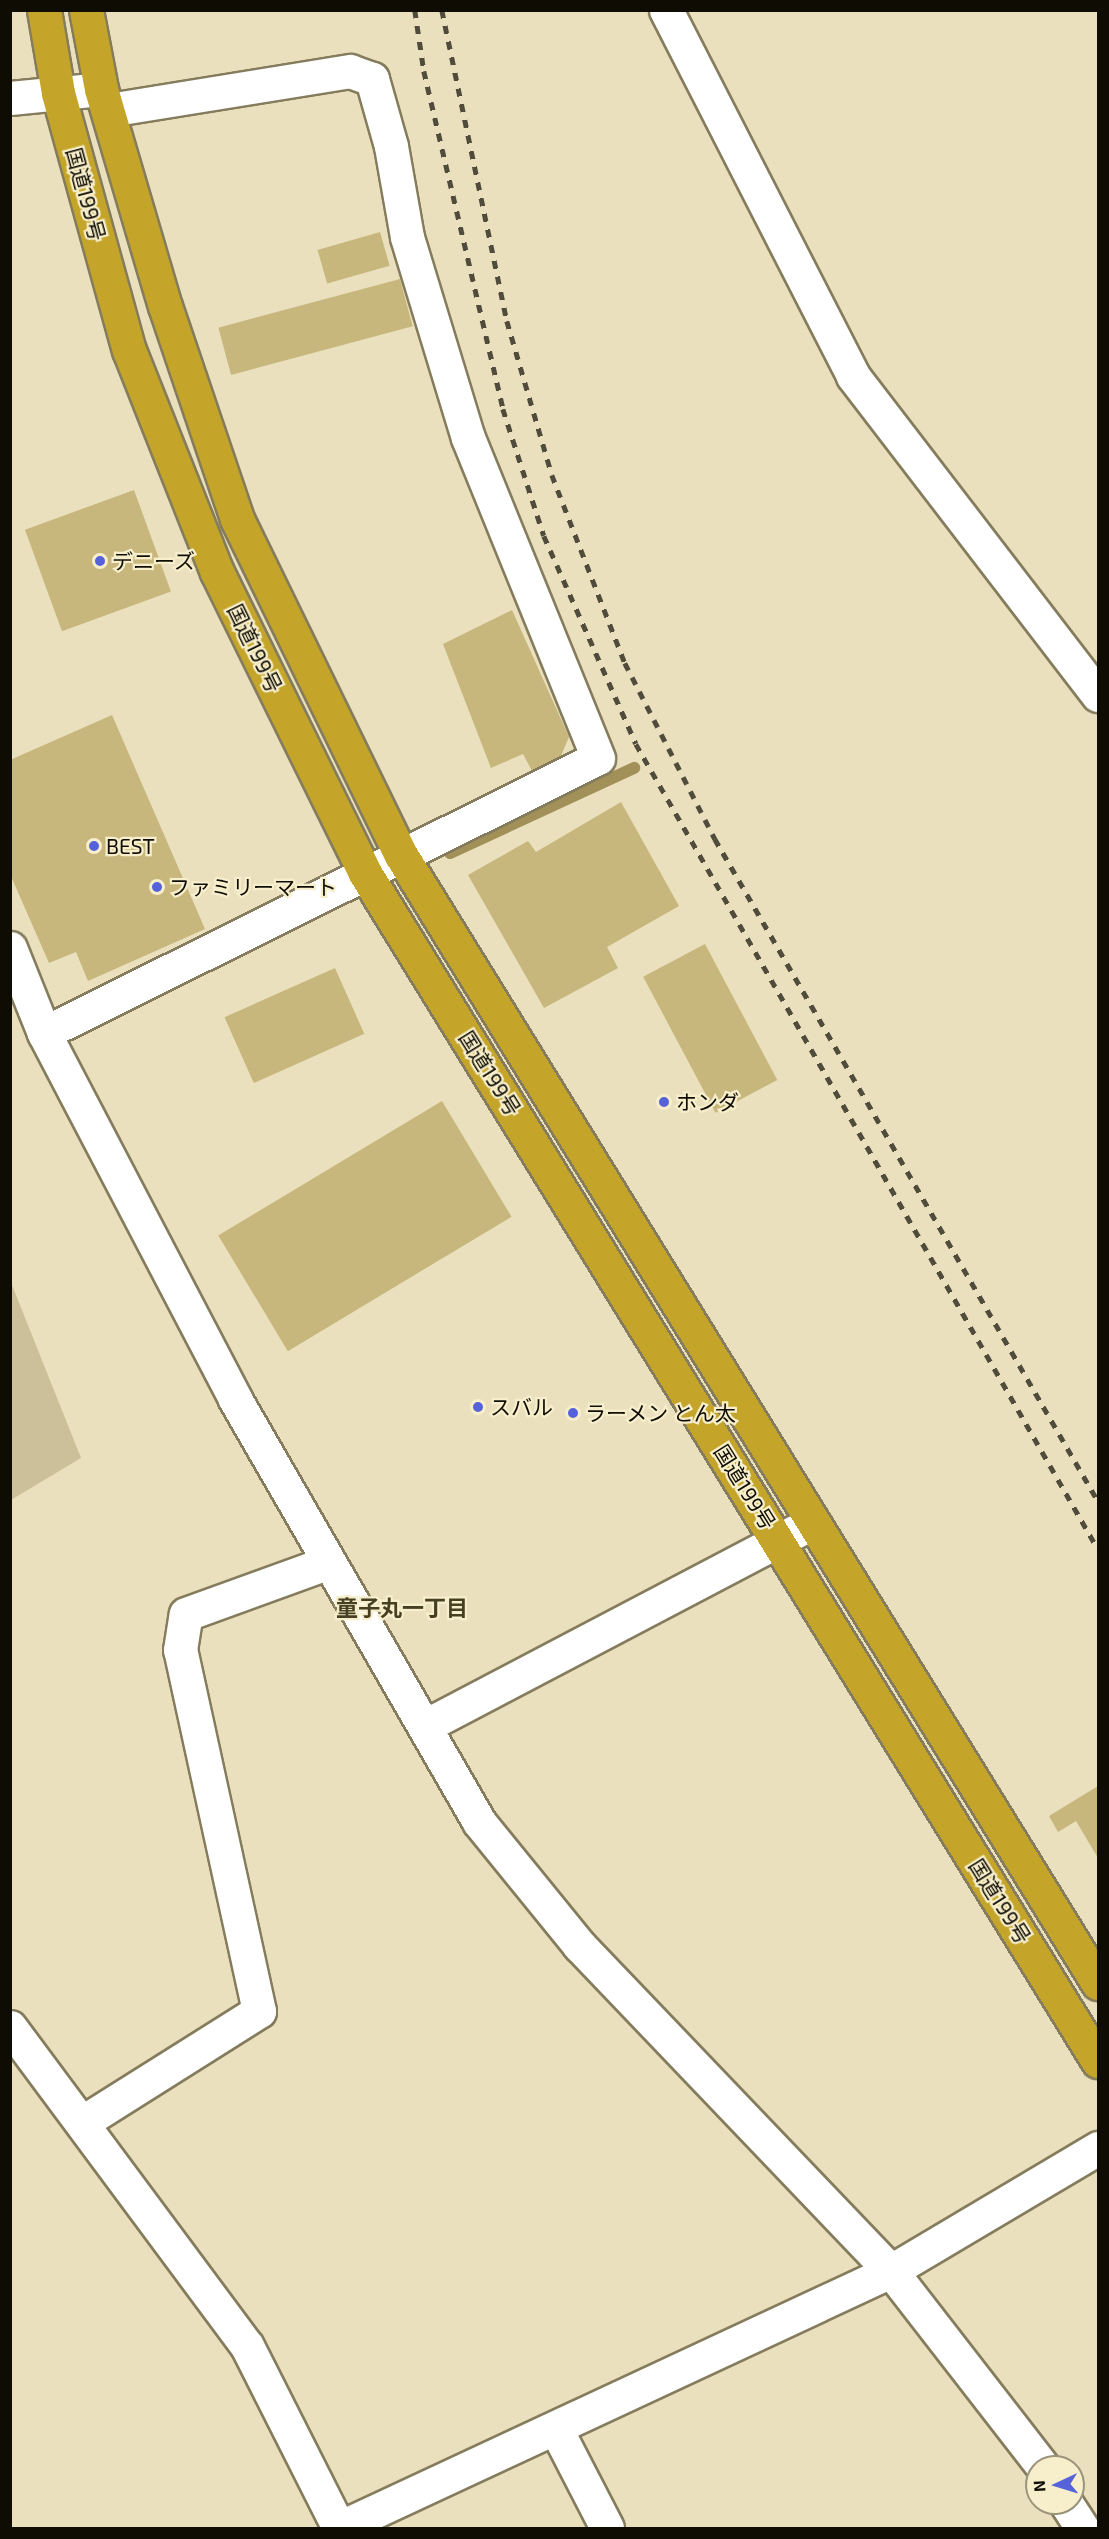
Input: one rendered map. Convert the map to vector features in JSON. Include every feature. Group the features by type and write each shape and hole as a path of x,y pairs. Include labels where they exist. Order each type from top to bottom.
{"highway":[{"name":"国道199号","path":"44,10 58,93 129,350 217,573 365,873 1098,2061"},
{"name":"国道199号","path":"86,10 104,100 165,306 237,519 401,855 1098,1983"}],"street":[{"path":"666,10 853,376 1098,696"},
{"path":"10,98 58,93 104,100 350,71 372,79 391,146 407,237 468,438 598,758 44,1033"},
{"path":"10,948 44,1033 235,1399 327,1563 425,1726 479,1822 579,1945 891,2271 1034,2455"},
{"path":"425,1726 812,1523"},
{"path":"83,2122 259,2011 180,1650 186,1614 327,1563"},
{"path":"10,2026 247,2346 339,2528 556,2429 891,2271 1098,2148"},
{"path":"556,2429 607,2529"},
{"path":"1073,2515 1082,2529"}],"shaded area":[{"path":"10,1280 81,1458 11,1500 10,1500"}],"building":[{"path":"380,232 390,266 327,284 318,250"},
{"path":"400,279 413,326 231,375 218,328"},
{"path":"134,490 171,591 62,631 25,530"},
{"path":"512,610 569,737 560,758 532,771 523,754 491,768 443,644"},
{"path":"112,715 205,929 88,981 76,952 49,963 10,874 10,760"},
{"path":"621,802 679,906 607,947 618,968 544,1008 468,875 528,841 536,852"},
{"path":"705,944 777,1080 715,1113 643,977"},
{"path":"335,968 364,1034 254,1083 224,1017"},
{"path":"442,1101 512,1217 288,1351 218,1235"},
{"path":"1098,1786 1098,1858 1076,1821 1058,1832 1049,1816"}],"waterway":[{"path":"450,853 634,768"}],"railway":[{"path":"415,10 424,71 503,409 544,536 636,744 1098,1549"},
{"path":"442,10 507,321 552,475 625,663 715,839 1098,1501"}],"place":[{"name":"デニーズ","path":"100,561"},
{"name":"BEST","path":"94,846"},
{"name":"ファミリーマート","path":"157,887"},
{"name":"ホンダ","path":"664,1102"},
{"name":"スバル","path":"478,1407"},
{"name":"ラーメン とん太","path":"573,1413"}],"district":[{"name":"童子丸一丁目","path":"402,1608"}]}
